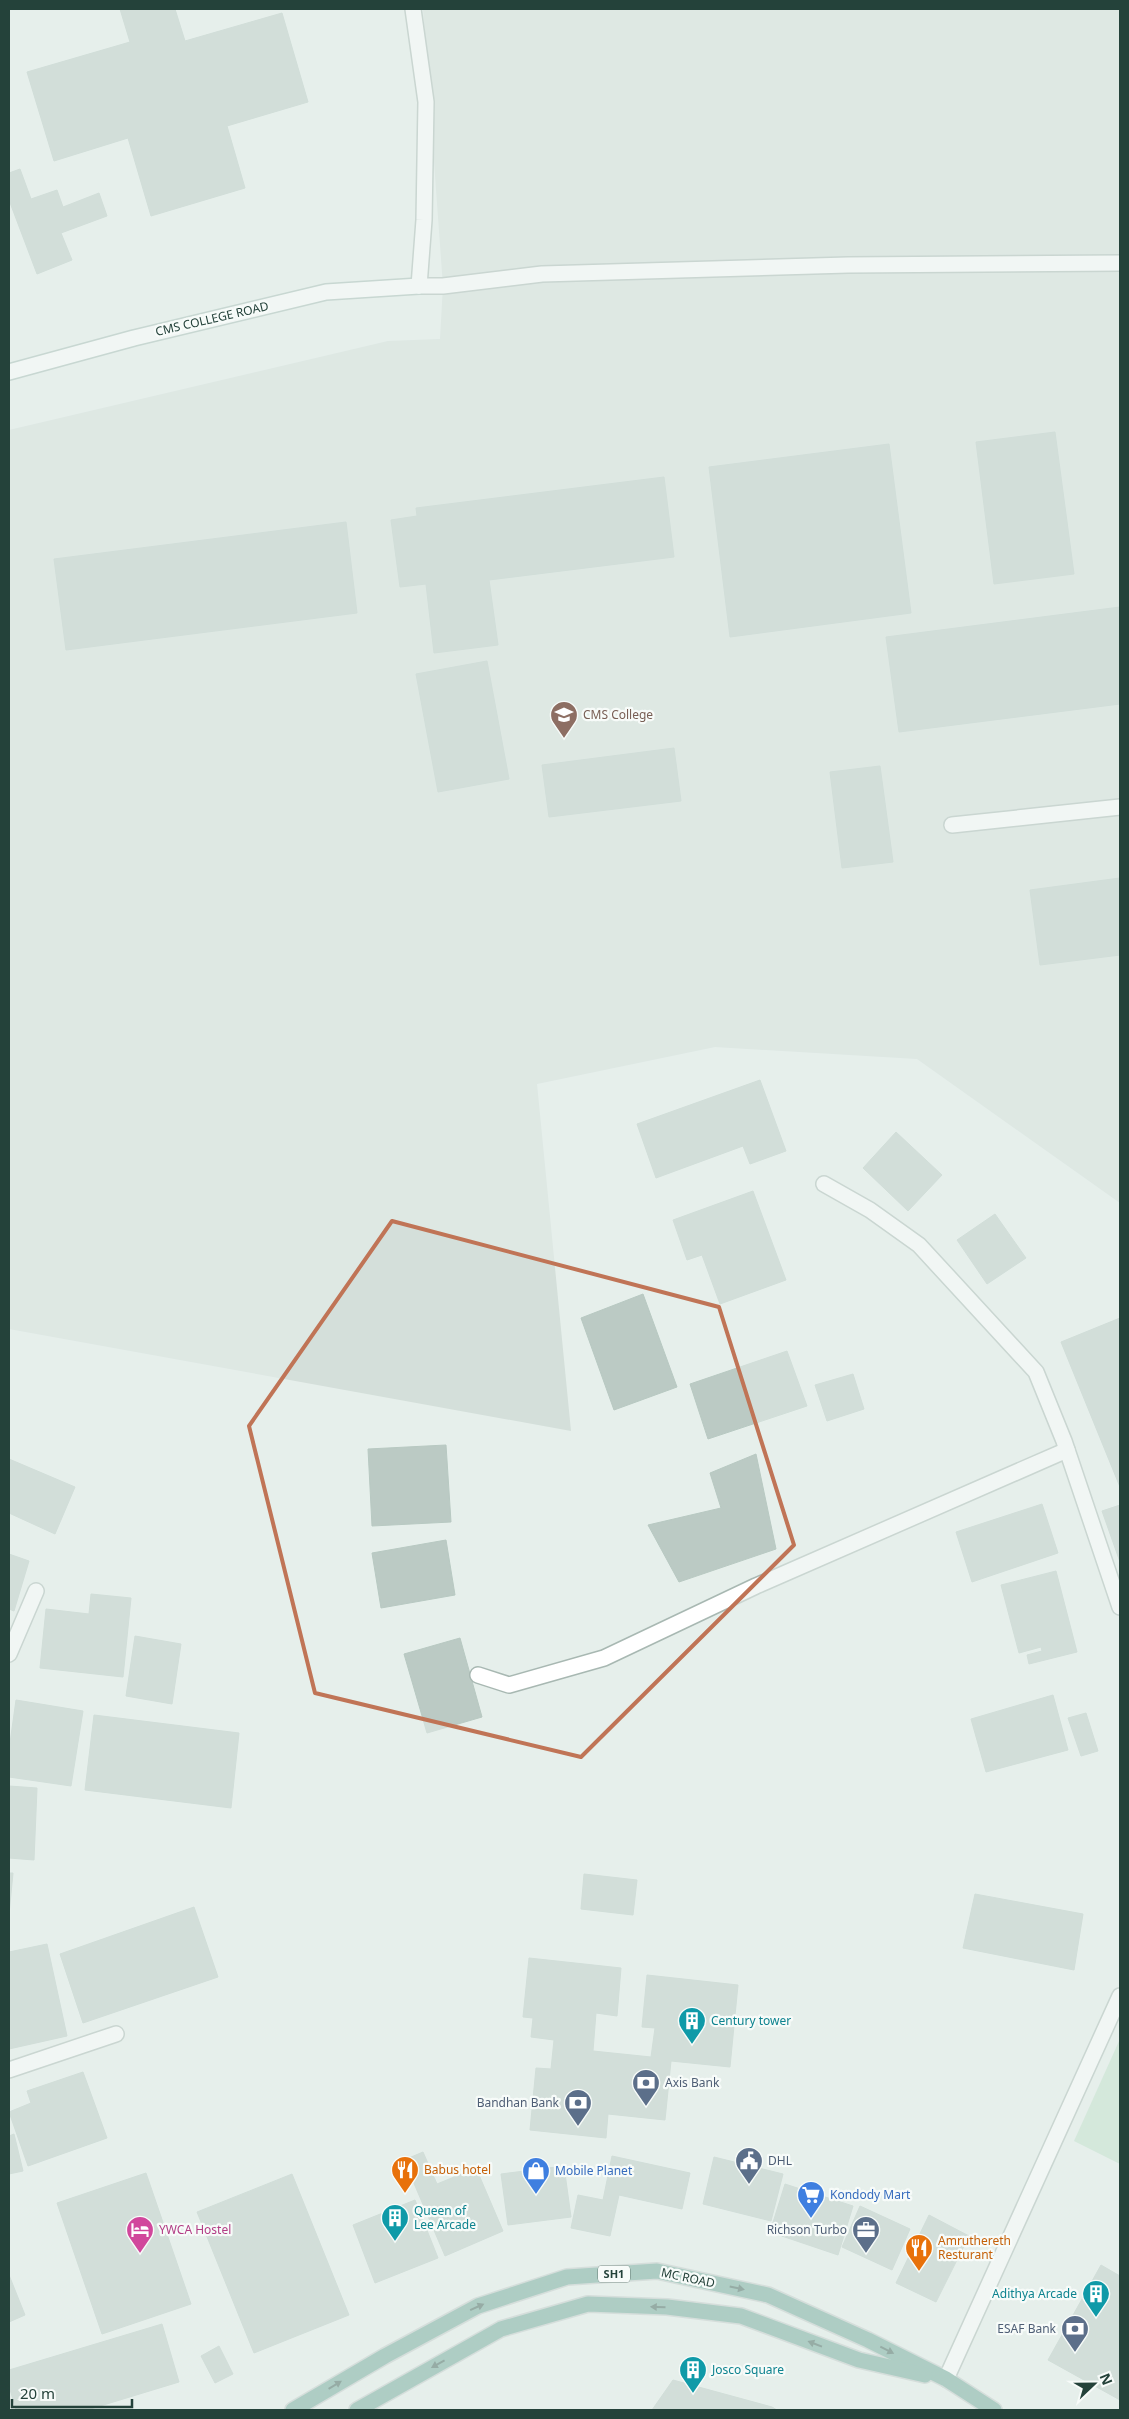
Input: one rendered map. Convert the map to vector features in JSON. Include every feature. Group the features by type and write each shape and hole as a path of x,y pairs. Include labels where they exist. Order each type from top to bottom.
{"main road":[{"name":"MC ROAD","path":"293,2410 385,2356 478,2306 567,2277 657,2271 768,2295 868,2340 946,2379 994,2410"},
{"name":"MC ROAD","path":"357,2410 502,2329 588,2304 667,2307 741,2316 859,2360 946,2379"}],"street":[{"path":"413,9 426,102 424,220 418,286"},
{"name":"CMS COLLEGE ROAD","path":"9,372 134,338 326,292 443,286 542,274 848,265 1120,263"},
{"path":"952,825 1120,807"},
{"path":"824,1184 870,1210 919,1245 1036,1372 1067,1450 1120,1607"},
{"path":"478,1675 509,1685 604,1658 756,1586 1067,1450"},
{"path":"9,1654 36,1591"},
{"path":"946,2379 1120,1996"},
{"path":"9,2070 116,2034"}],"highlighted area":[{"path":"392,1221 719,1307 794,1545 581,1757 315,1693 249,1426"}],"shaded area":[{"name":"CMS College","path":"423,9 1120,9 1120,1203 917,1059 715,1047 537,1084 571,1431 9,1329 9,430 388,341 440,339 443,286"}],"green space":[{"path":"1120,2039 1120,2164 1074,2141"}],"building":[{"path":"120,9 175,9 185,41 282,13 308,102 227,126 245,188 151,216 128,138 54,161 27,72 130,42"},
{"path":"20,169 31,199 57,190 63,207 99,193 107,216 61,233 72,260 37,274 9,200 9,173"},
{"path":"1055,432 1074,574 994,584 976,442"},
{"path":"889,444 911,613 730,637 709,467"},
{"path":"664,477 674,557 489,580 498,645 434,653 426,584 400,587 391,520 417,516 416,508"},
{"path":"346,522 357,613 66,650 54,559"},
{"path":"1120,607 1120,704 899,732 886,637"},
{"path":"487,661 509,779 438,792 416,674"},
{"path":"674,748 681,801 549,817 542,765"},
{"path":"880,766 893,862 842,868 830,772"},
{"path":"1120,878 1120,955 1040,965 1030,890"},
{"path":"760,1080 786,1151 750,1164 743,1146 656,1178 637,1124"},
{"path":"896,1132 942,1175 908,1211 863,1168"},
{"path":"753,1191 786,1280 720,1304 702,1255 687,1260 673,1220"},
{"path":"995,1214 1026,1258 987,1284 957,1240"},
{"path":"643,1294 677,1387 614,1410 581,1318"},
{"path":"1120,1318 1120,1487 1061,1342"},
{"path":"787,1351 807,1406 708,1439 690,1384"},
{"path":"853,1374 864,1409 827,1421 815,1385"},
{"path":"446,1445 451,1522 372,1526 368,1449"},
{"path":"756,1454 776,1549 679,1582 648,1525 721,1508 710,1473"},
{"path":"9,1459 75,1487 55,1534 9,1513"},
{"path":"1042,1504 1058,1553 972,1582 956,1532"},
{"path":"1120,1505 1120,1562 1102,1511"},
{"path":"446,1540 455,1595 381,1608 372,1553"},
{"path":"9,1554 29,1561 14,1611 9,1609"},
{"path":"1056,1571 1077,1652 1029,1664 1027,1655 1042,1651 1041,1647 1019,1653 1001,1585"},
{"path":"91,1594 131,1598 123,1677 40,1668 46,1609 89,1614"},
{"path":"135,1636 181,1644 172,1704 126,1696"},
{"path":"460,1638 482,1717 427,1733 404,1654"},
{"path":"1053,1695 1068,1750 986,1772 971,1719"},
{"path":"16,1700 83,1711 71,1786 9,1777 9,1750"},
{"path":"1086,1713 1098,1751 1081,1756 1068,1718"},
{"path":"94,1715 239,1733 231,1808 85,1790"},
{"path":"9,1786 37,1788 34,1860 9,1858"},
{"path":"9,1873 13,1873 9,1914"},
{"path":"584,1874 637,1880 633,1915 581,1909"},
{"path":"975,1894 1083,1914 1074,1970 963,1948"},
{"path":"194,1907 218,1977 83,2023 60,1954"},
{"path":"47,1944 67,2036 9,2049 9,1952"},
{"name":"Century tower","path":"529,1958 621,1968 617,2016 596,2013 593,2051 651,2057 655,2028 642,2027 647,1975 738,1985 730,2067 671,2061 665,2120 608,2114 606,2138 530,2130 536,2068 551,2069 554,2040 531,2037 533,2018 523,2017"},
{"path":"83,2072 107,2138 28,2166 9,2112 31,2103 27,2091"},
{"path":"14,2134 23,2171 9,2174 9,2136"},
{"path":"423,2152 437,2184 476,2168 503,2231 445,2256 404,2160"},
{"path":"612,2156 690,2173 682,2209 619,2195 610,2236 571,2228 578,2195 603,2200"},
{"path":"714,2157 783,2174 771,2221 703,2204"},
{"name":"Mobile Planet","path":"564,2166 571,2217 508,2225 501,2174"},
{"path":"146,2173 191,2304 102,2334 57,2203"},
{"path":"292,2174 349,2315 254,2353 197,2212"},
{"name":"Kondody Mart","path":"785,2184 853,2206 838,2255 770,2232"},
{"name":"Queen of Lee Arcade","path":"415,2200 438,2258 375,2283 353,2225"},
{"path":"860,2206 910,2229 892,2270 842,2247"},
{"path":"929,2215 969,2236 936,2302 896,2283"},
{"name":"Adithya Arcade","path":"1101,2265 1120,2276 1120,2400 1048,2360"},
{"path":"9,2275 25,2315 9,2322"},
{"path":"162,2324 179,2382 87,2410 16,2410 9,2386 9,2370"},
{"path":"219,2346 233,2374 215,2383 201,2356"},
{"name":"Josco Square","path":"673,2380 772,2407 777,2410 652,2410"}],"place":[{"name":"CMS College","path":"564,739"},
{"name":"Century tower","path":"692,2045"},
{"name":"Axis Bank","path":"646,2107"},
{"name":"Bandhan Bank","path":"578,2127"},
{"name":"DHL","path":"749,2185"},
{"name":"Babus hotel","path":"405,2194"},
{"name":"Mobile Planet","path":"536,2195"},
{"name":"Kondody Mart","path":"811,2219"},
{"name":"Queen of Lee Arcade","path":"395,2242"},
{"name":"YWCA Hostel","path":"140,2254"},
{"name":"Richson Turbo","path":"866,2254"},
{"name":"Amruthereth Resturant","path":"919,2272"},
{"name":"Adithya Arcade","path":"1096,2318"},
{"name":"ESAF Bank","path":"1075,2353"},
{"name":"Josco Square","path":"693,2394"}]}
